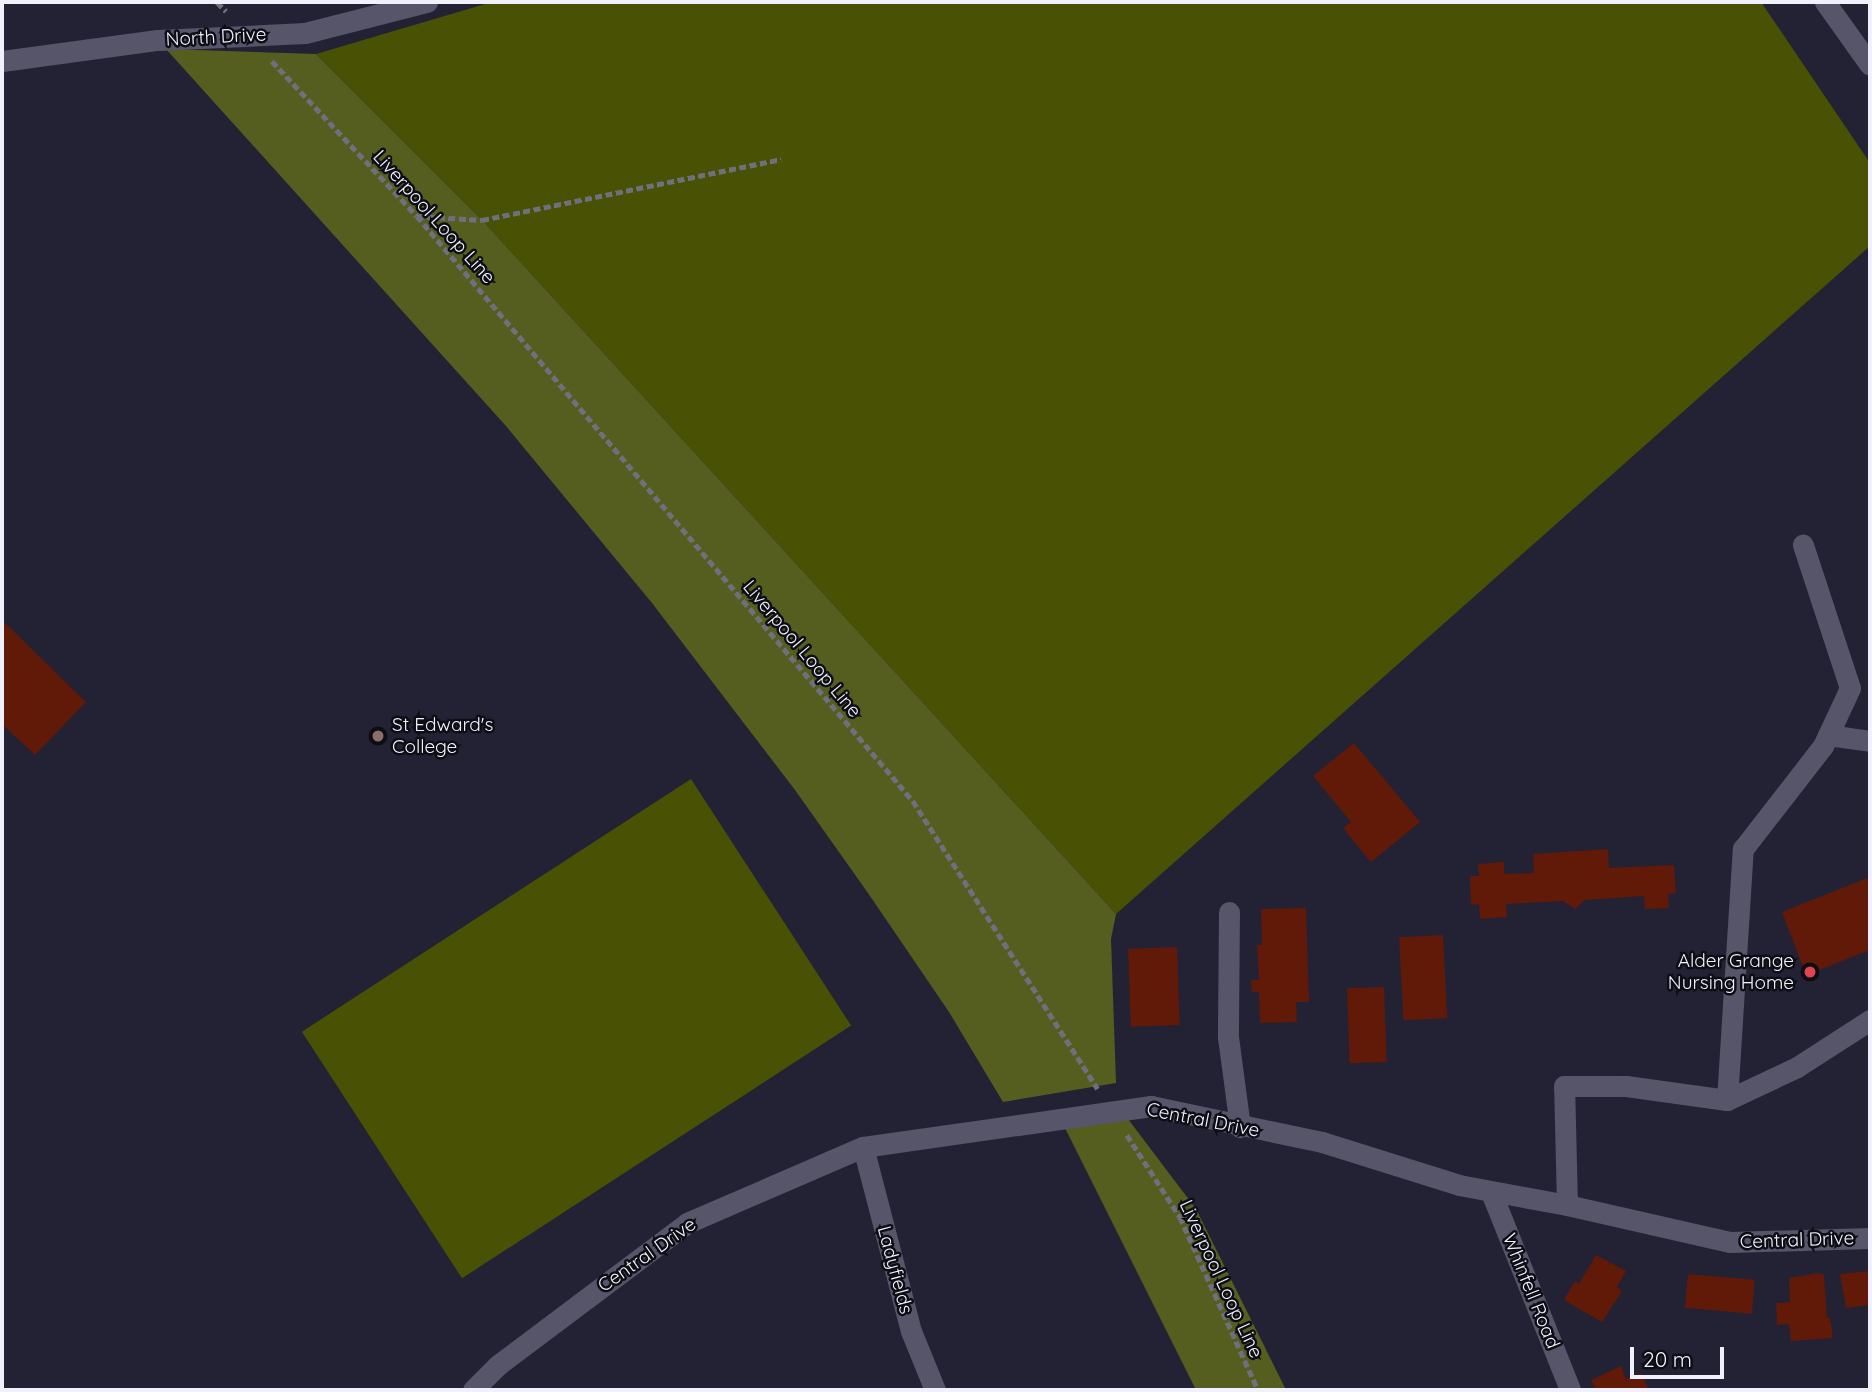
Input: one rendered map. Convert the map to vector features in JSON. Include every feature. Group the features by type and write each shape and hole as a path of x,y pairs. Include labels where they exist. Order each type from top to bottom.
{"street":[{"name":"North Drive","path":"2,61 158,40 305,33 427,2"},
{"path":"1825,2 1870,65"},
{"path":"1727,1100 1743,849 1823,746 1850,688 1803,545"},
{"path":"1828,735 1870,741"},
{"path":"1229,912 1227,1037 1240,1127"},
{"path":"1567,1205 1564,1086 1626,1086 1727,1100 1797,1067 1870,1020"},
{"name":"Central Drive","path":"473,1390 498,1365 687,1223 863,1147 1151,1106 1240,1127 1322,1142 1459,1185 1567,1205 1730,1242 1870,1238"},
{"name":"Ladyfields","path":"863,1147 911,1331 935,1390"},
{"name":"Whinfell Road","path":"1492,1192 1570,1390"}],"path":[{"path":"216,2 226,12"},
{"name":"Liverpool Loop Line","path":"264,53 417,216 913,801 1105,1101"},
{"path":"417,216 482,220 781,159"},
{"name":"Liverpool Loop Line","path":"1120,1125 1180,1217 1258,1390"}],"green space":[{"path":"492,2 1761,2 1870,163 1870,246 1116,914 482,220 316,54"},
{"path":"166,49 316,54 482,220 1116,914 1111,939 1116,1083 1003,1102 949,1012 868,893 795,790 652,603 506,426"},
{"path":"691,779 851,1026 462,1278 302,1032"},
{"path":"1125,1115 1196,1209 1286,1390 1196,1390 1064,1126"}],"building":[{"path":"2,620 86,702 35,755 2,724"},
{"path":"1354,743 1420,822 1371,862 1343,828 1351,822 1313,776"},
{"path":"1608,849 1609,868 1674,865 1676,893 1668,894 1669,908 1645,909 1644,896 1585,900 1575,909 1563,901 1506,904 1507,917 1480,919 1479,904 1471,905 1470,876 1479,876 1478,864 1504,862 1504,874 1534,873 1533,854"},
{"path":"1870,877 1870,950 1806,975 1782,912"},
{"path":"1306,908 1309,1002 1296,1002 1297,1022 1260,1023 1259,992 1252,992 1251,980 1259,980 1257,945 1262,945 1261,909"},
{"path":"1443,935 1447,1018 1403,1020 1399,937"},
{"path":"1177,947 1180,1025 1131,1027 1128,949"},
{"path":"1384,987 1387,1062 1350,1063 1347,988"},
{"path":"1596,1255 1626,1271 1617,1287 1622,1291 1602,1322 1564,1300 1575,1281 1579,1284"},
{"path":"1870,1271 1870,1305 1846,1308 1840,1274"},
{"path":"1819,1273 1824,1275 1827,1318 1830,1318 1833,1338 1791,1341 1789,1324 1777,1325 1776,1303 1790,1302 1789,1278"},
{"path":"1688,1274 1755,1280 1752,1314 1685,1308"},
{"path":"1621,1366 1626,1379 1641,1373 1649,1390 1596,1390 1591,1380"}],"place":[{"name":"St Edward's College","path":"378,736"},
{"name":"Alder Grange Nursing Home","path":"1810,972"}]}
